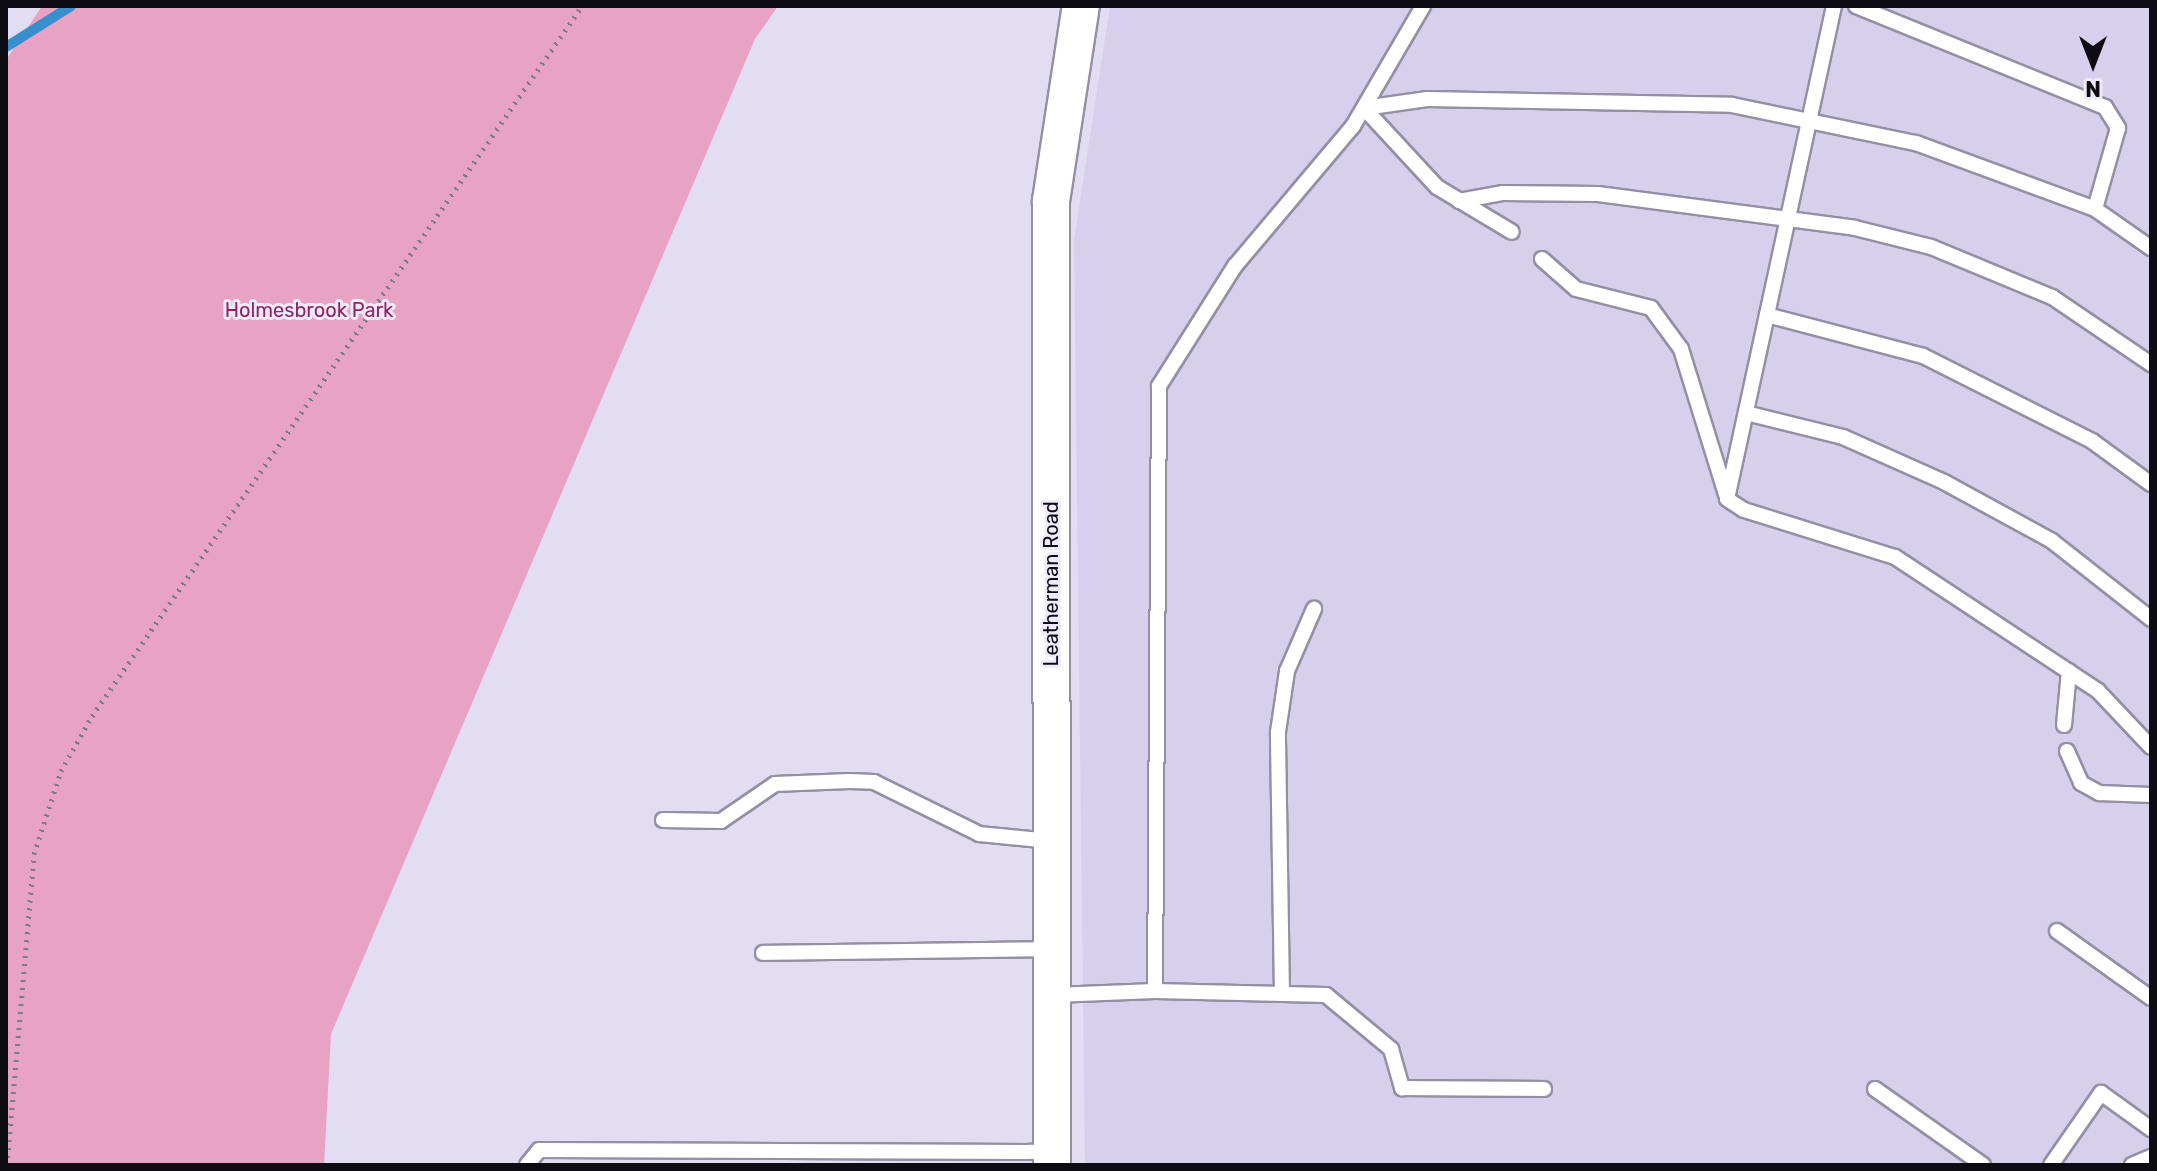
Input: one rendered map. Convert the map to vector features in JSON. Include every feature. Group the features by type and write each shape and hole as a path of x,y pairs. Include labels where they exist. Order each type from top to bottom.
{"street":[{"name":"Leatherman Road","path":"1052,1159 1051,201 1081,6"}],"lane":[{"path":"1155,991 1159,386 1235,266 1364,108 1423,6"},
{"path":"1727,499 1834,6"},
{"path":"1856,6 2105,107 2118,128 2095,209"},
{"path":"1364,108 1427,99 1653,99 1810,118 1916,143 2095,209 2151,248"},
{"path":"1364,108 1437,187 1512,232"},
{"path":"1459,201 1503,193 1598,194 1788,218 1931,247 2052,297 2151,364"},
{"path":"1542,259 1576,289 1651,308 1681,349 1727,499 1744,510 1895,557 2069,671 2151,747"},
{"path":"1767,315 1923,356 2092,441 2151,484"},
{"path":"1746,413 1843,437 1944,482 2052,541 2151,619"},
{"path":"1282,994 1278,732 1287,671 1314,609"},
{"path":"2064,725 2069,671"},
{"path":"2067,751 2081,783 2099,793 2151,795"},
{"path":"663,820 721,821 775,784 874,782 979,834 1052,841"},
{"path":"2057,931 2151,998"},
{"path":"763,953 1052,949"},
{"path":"1052,995 1155,991 1326,995 1391,1049 1402,1088 1544,1089"},
{"path":"1875,1089 1983,1165"},
{"path":"2051,1165 2101,1093 2151,1129"},
{"path":"527,1165 539,1150 1052,1159"},
{"path":"2132,1165 2151,1157"}],"path":[{"path":"7,1165 34,854 61,771 582,6"}],"shaded area":[{"path":"1110,6 2151,6 2151,1165 1085,1165 1074,240"}],"green space":[{"name":"Holmesbrook Park","path":"42,6 778,6 755,39 331,1034 324,1165 6,1165 6,60"}],"waterway":[{"path":"6,47 71,6"}]}
